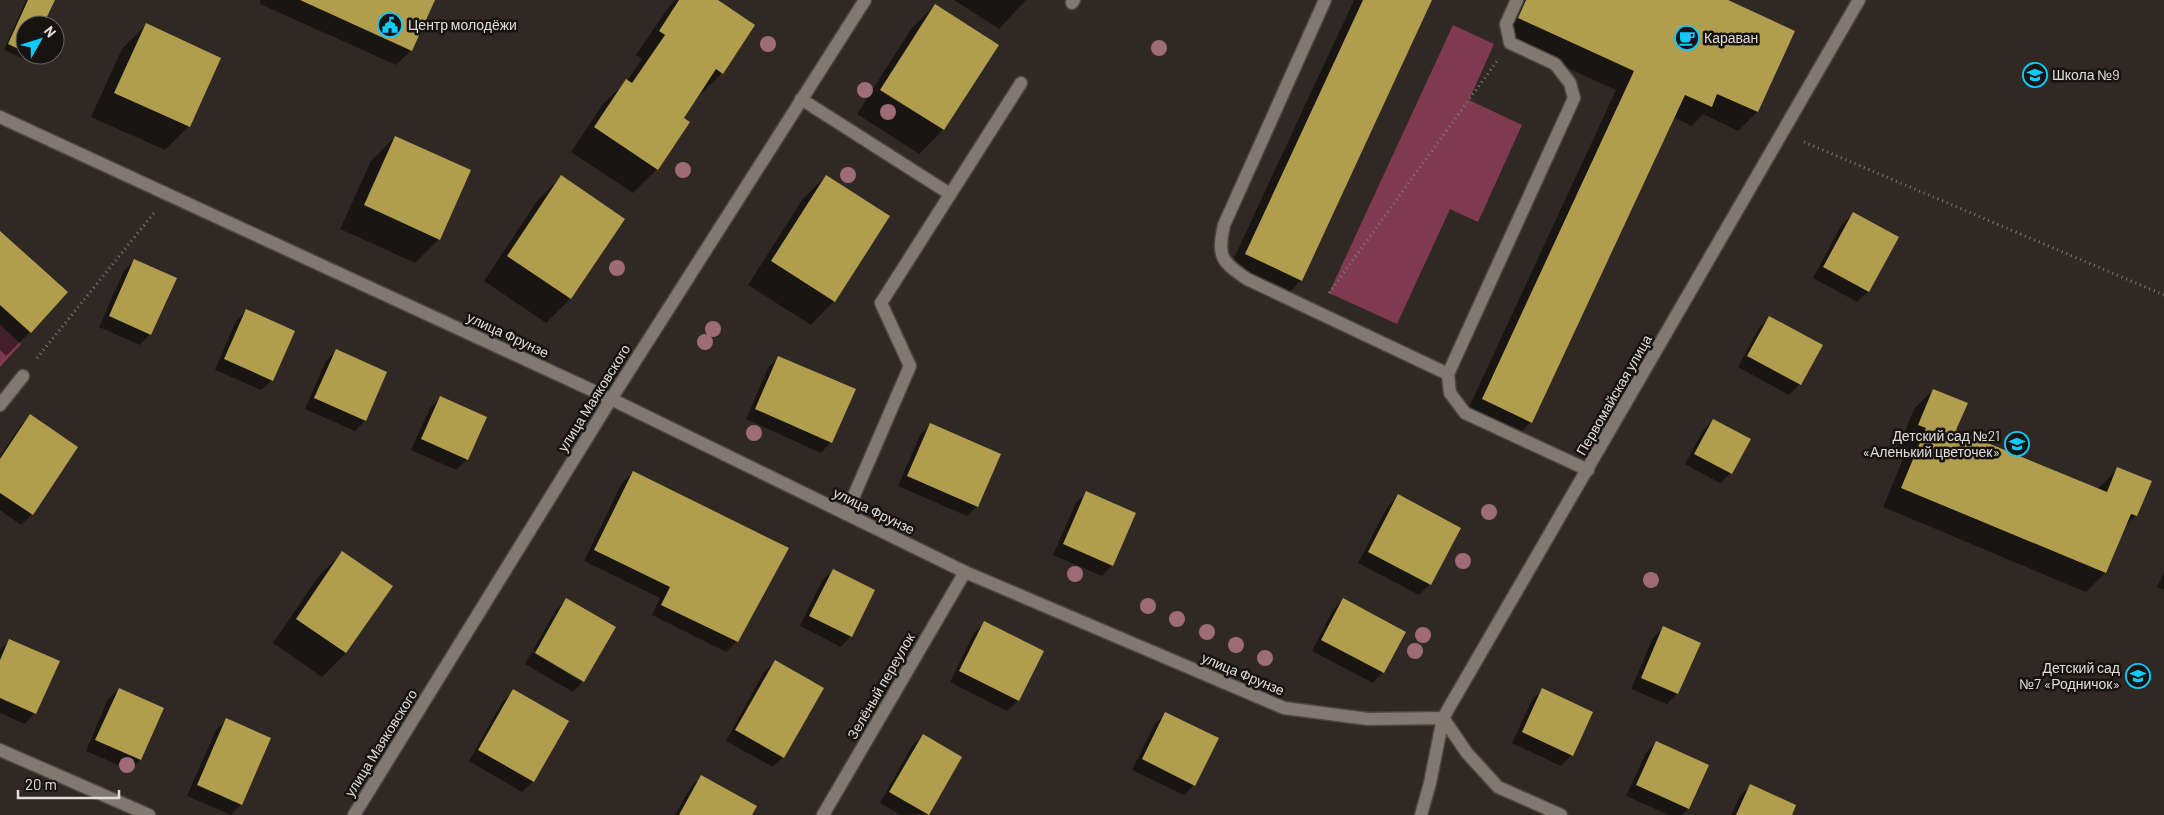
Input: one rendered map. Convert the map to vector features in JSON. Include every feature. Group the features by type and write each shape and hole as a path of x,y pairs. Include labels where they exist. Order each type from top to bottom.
{"street":[{"name":"улица Маяковского","path":"354,815 610,399 864,0"},
{"path":"1325,0 1224,225 1219,248 1228,266 1247,279 1448,374"},
{"path":"1517,0 1506,24 1510,42 1555,64 1570,83 1574,98 1448,374 1450,393 1465,413 1588,470"},
{"name":"Первомайская улица","path":"1421,815 1430,783 1443,718 1859,0"},
{"path":"846,514 910,366 881,303 1021,83"},
{"path":"801,99 950,194"},
{"name":"улица Фрунзе","path":"0,118 610,399 965,572 1284,708 1368,719 1443,718"},
{"path":"0,405 23,376"},
{"name":"Зелёный переулок","path":"823,815 965,572"},
{"path":"1443,718 1467,753 1498,787 1561,815"},
{"path":"0,750 149,815"}],"path":[{"path":"1316,312 1510,42"},
{"path":"1782,133 2164,295"},
{"path":"23,376 168,195"}],"shaded area":[{"path":"1453,25 1494,44 1469,100 1522,125 1478,222 1450,209 1397,324 1329,293"},
{"path":"0,325 21,344 0,367"}],"building":[{"path":"28,0 55,0 48,15 21,15"},
{"name":"Центр молодёжи","path":"300,0 435,0 412,51"},
{"path":"679,0 718,0 755,25 723,74 716,69 684,118 690,122 658,170 594,127 626,79 632,83 665,35 659,31"},
{"path":"1363,0 1432,0 1302,281 1245,254"},
{"path":"1526,0 1728,0 1795,31 1758,112 1717,94 1712,107 1685,95 1532,423 1482,399 1634,71 1518,18"},
{"path":"935,4 999,45 944,130 880,90"},
{"path":"146,23 221,58 190,127 114,93"},
{"path":"15,29 15,47 8,44"},
{"path":"395,136 471,170 440,240 364,205"},
{"path":"561,175 625,219 571,299 507,256"},
{"path":"826,175 890,216 835,302 771,261"},
{"path":"1853,212 1899,237 1869,292 1823,267"},
{"path":"0,231 68,292 31,333 0,305"},
{"path":"134,259 177,278 151,335 109,316"},
{"path":"246,309 295,331 273,381 224,359"},
{"path":"1769,316 1823,345 1801,385 1747,356"},
{"path":"336,349 387,372 366,421 314,398"},
{"path":"778,356 856,389 832,443 755,409"},
{"path":"1933,389 1968,403 1956,430 2107,492 2117,467 2152,481 2137,516 2131,514 2106,573 1901,488 1926,428 1918,425"},
{"path":"440,396 487,417 468,460 421,439"},
{"path":"30,414 78,447 33,515 0,493 0,459"},
{"path":"1713,419 1751,439 1732,474 1694,454"},
{"path":"930,423 1001,454 978,507 907,476"},
{"path":"633,471 789,548 738,642 661,605 670,587 594,550"},
{"path":"1086,491 1136,513 1113,566 1063,544"},
{"path":"1398,494 1461,528 1431,585 1368,552"},
{"path":"342,551 393,586 346,653 296,619"},
{"path":"833,569 875,590 852,637 809,616"},
{"path":"566,598 616,627 584,682 535,653"},
{"path":"1343,598 1406,632 1384,673 1321,640"},
{"path":"984,621 1044,651 1019,701 959,671"},
{"path":"1663,626 1701,643 1678,694 1641,678"},
{"path":"9,639 60,661 36,714 0,698 0,660"},
{"path":"775,660 824,688 784,758 735,730"},
{"path":"119,688 164,708 141,760 95,740"},
{"path":"1542,688 1593,712 1573,756 1522,732"},
{"path":"513,689 569,721 534,782 478,750"},
{"path":"1165,712 1219,738 1195,786 1142,759"},
{"path":"226,718 271,738 242,805 197,785"},
{"path":"923,734 962,757 929,815 889,792"},
{"path":"1656,741 1709,765 1689,809 1636,785"},
{"path":"701,775 757,806 752,815 679,815"},
{"path":"1750,784 1796,805 1792,815 1736,815"}],"place":[{"name":"Центр молодёжи","path":"390,25"},
{"name":"Караван","path":"1687,38"},
{"name":"Школа №9","path":"2035,75"},
{"name":"Детский сад №21 «Аленький цветочек»","path":"2017,444"},
{"name":"Детский сад №7 «Родничок»","path":"2138,676"}]}
